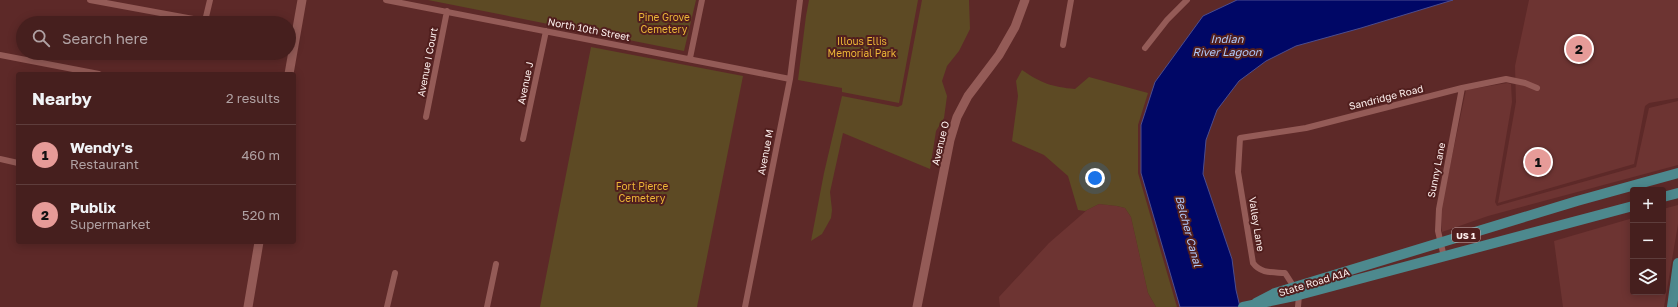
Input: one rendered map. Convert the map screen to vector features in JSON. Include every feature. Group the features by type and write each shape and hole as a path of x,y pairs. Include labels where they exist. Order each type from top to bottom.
{"main road":[{"name":"State Road A1A","path":"1243,307 1256,303 1277,301 1296,291 1440,243 1577,201 1678,173"},
{"path":"1666,196 1678,192"},
{"name":"State Road A1A","path":"1296,291 1444,257 1630,207"},
{"path":"1672,307 1678,263"}],"street":[{"path":"90,0 109,2 180,16"},
{"path":"206,16 210,0"},
{"path":"296,22 302,0"},
{"name":"North 10th Street","path":"386,0 403,2 790,78"},
{"path":"690,58 702,0"},
{"name":"Avenue M","path":"745,307 790,78 800,0"},
{"name":"Avenue O","path":"918,307 950,140 957,117 968,96 999,55 1014,27 1024,0"},
{"path":"1063,45 1071,0"},
{"path":"1145,48 1167,20 1187,0"},
{"name":"Avenue I Court","path":"426,117 447,11"},
{"name":"Avenue J","path":"523,139 546,31"},
{"path":"0,55 16,58"},
{"path":"26,60 89,72"},
{"path":"289,72 290,60"},
{"name":"Sandridge Road","path":"1240,138 1306,128 1462,88 1506,79 1525,83 1537,88"},
{"name":"Sunny Lane","path":"1444,257 1438,227 1439,209 1462,88"},
{"name":"Valley Lane","path":"1240,138 1238,172 1253,263 1261,271 1284,273 1296,291"},
{"path":"0,159 16,163"},
{"path":"248,307 259,244"},
{"path":"487,307 496,264"},
{"path":"387,307 395,273"},
{"path":"1296,291 1298,307"}],"shaded area":[{"path":"1529,0 1678,0 1678,98 1649,103 1645,106 1634,164 1498,203 1516,102 1515,66"},
{"path":"1507,83 1511,84 1512,102 1495,202 1497,206 1636,167 1649,108 1678,101 1678,165 1488,216 1442,232 1441,209 1466,90"},
{"path":"1099,204 1125,208 1131,217 1148,293 1156,307 1000,307 999,297 1049,243 1087,210"},
{"path":"1678,205 1678,224 1664,307 1563,307 1554,241 1630,219 1630,295 1666,295 1666,208"}],"green space":[{"name":"Pine Grove Cemetery","path":"428,0 696,0 684,51"},
{"name":"Illous Ellis Memorial Park","path":"809,0 918,0 899,103 842,92 842,88 798,80"},
{"path":"922,0 969,0 970,29 959,51 947,66 942,81 947,96 944,118 936,131 930,169 843,133 830,192 832,210 831,218 822,234 811,241 824,173 842,96 898,107 902,105"},
{"name":"Fort Pierce Cemetery","path":"591,47 743,76 697,307 540,307"},
{"path":"1022,70 1047,84 1060,87 1075,89 1089,77 1148,93 1138,125 1138,173 1177,307 1156,307 1148,293 1131,217 1125,208 1099,204 1085,211 1078,210 1068,176 1044,155 1012,141 1018,96 1016,81"}],"water":[{"name":"Indian River Lagoon","path":"1237,0 1453,0 1296,46 1266,61 1239,81 1217,110 1206,140 1203,174 1232,259 1240,307 1180,307 1141,173 1141,125 1155,82 1203,16"}],"place":[{"name":"Publix","path":"1579,49"},
{"name":"Wendy's","path":"1538,162"}],"water label":[{"name":"Belcher Canal","path":"1189,231"}]}
